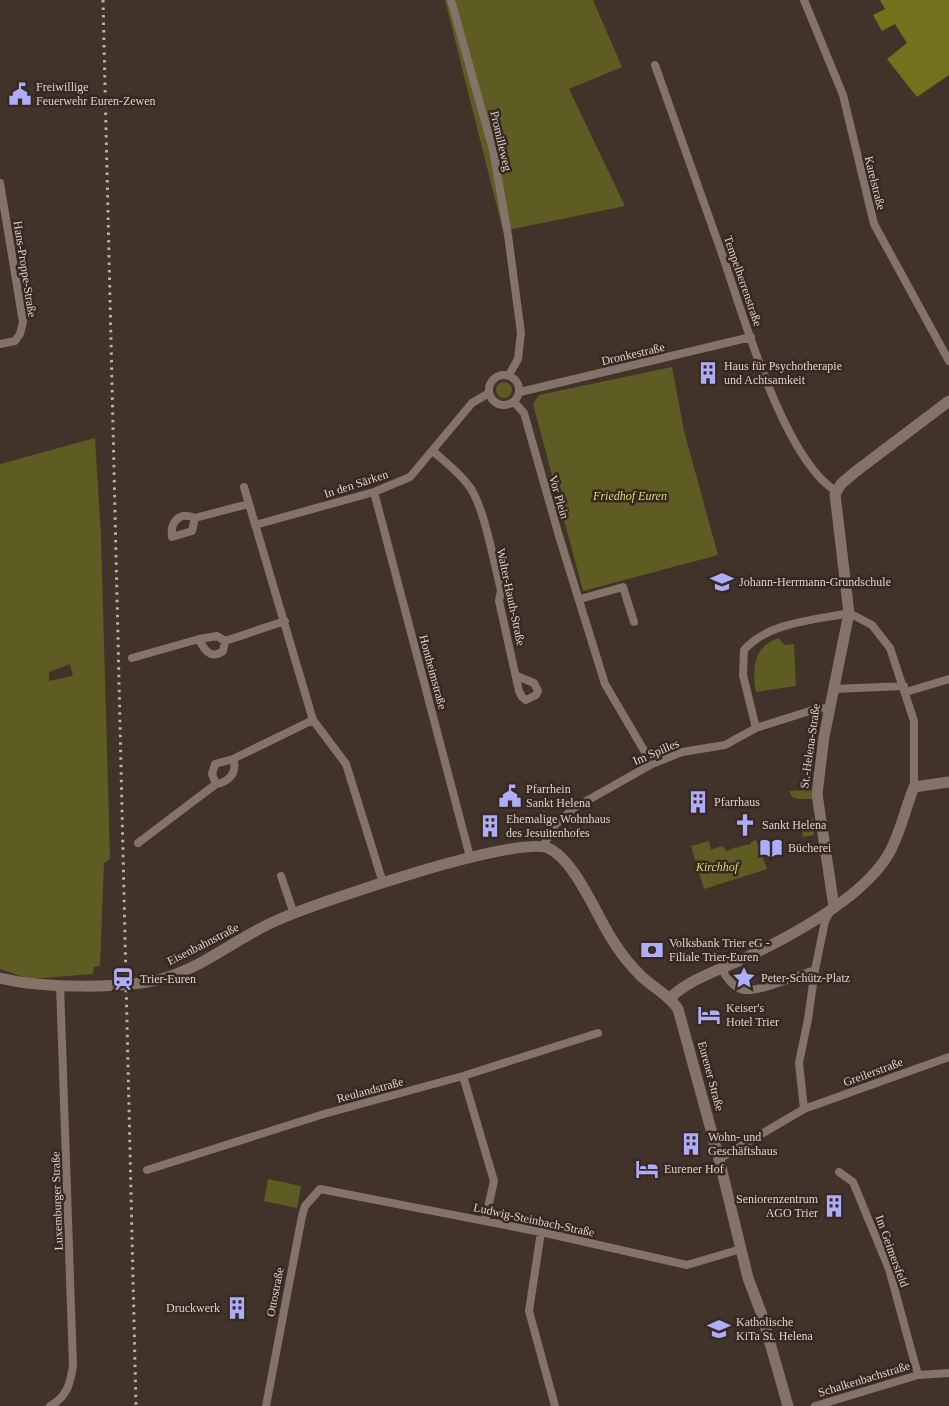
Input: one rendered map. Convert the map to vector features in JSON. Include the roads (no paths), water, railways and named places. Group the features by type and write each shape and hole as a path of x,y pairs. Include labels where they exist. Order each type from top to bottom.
{"street":[{"name":"Promilleweg","path":"451,0 493,150 516,290 521,333 520,349 516,366 509,375"},
{"name":"Karelstraße","path":"804,0 843,96 874,224 949,361"},
{"name":"Tempelherrenstraße","path":"656,65 751,337 784,422 815,472 835,496"},
{"name":"Hans-Proppe-Straße","path":"0,183 23,322 20,334 15,341 0,344"},
{"name":"Dronkestraße","path":"520,392 751,337"},
{"path":"500,375 509,375 516,380 520,392 514,402 501,406 493,401 489,393 492,380 500,375"},
{"name":"In den Särken","path":"255,525 374,492 410,477 472,403 489,393"},
{"path":"835,496 855,472 949,401"},
{"name":"Vor Plein","path":"514,402 524,413 606,684 652,764"},
{"name":"Walter-Hauth-Straße","path":"433,451 460,474 471,487 478,502 501,590 499,601 517,676"},
{"path":"244,487 313,720 346,764 383,883"},
{"name":"Hontheimstraße","path":"374,492 470,858"},
{"name":"St.-Helena-Straße","path":"834,907 817,794 829,709 849,613 835,496"},
{"path":"195,518 248,504"},
{"path":"580,599 623,587 634,622"},
{"path":"670,998 689,983 757,952 824,915 866,880 887,857 914,787 914,721 890,648 872,625 849,613 761,635 744,650 743,675 756,728"},
{"path":"225,641 285,621"},
{"path":"132,658 199,639 217,636 225,641"},
{"path":"199,639 204,650 212,656 223,651 225,641"},
{"path":"834,689 905,689 949,679"},
{"name":"Im Spilles","path":"543,846 554,826 574,808 652,764 682,752 725,745 756,728 819,708 829,709"},
{"path":"216,784 212,774 215,764 233,759 313,720"},
{"path":"138,843 216,784 227,781 233,774 233,759"},
{"path":"914,787 949,782"},
{"name":"Eisenbahnstraße","path":"0,978 42,985 60,985 126,984 168,977 202,962 279,919 383,883 470,858 526,846 543,846"},
{"name":"Eurener Straße","path":"543,846 558,854 574,875 597,909 615,944 630,963 640,975 670,998 678,1009 719,1159 741,1249 788,1406"},
{"path":"282,876 294,914"},
{"path":"719,1159 804,1108 799,1063 825,921 834,907"},
{"path":"722,969 728,981 742,990 757,988 815,970"},
{"name":"Luxemburger Straße","path":"50,1406 62,1397 70,1387 73,1366 60,985"},
{"name":"Reulandstraße","path":"147,1170 324,1114 463,1076 598,1033"},
{"name":"Greilerstraße","path":"804,1108 949,1057"},
{"path":"463,1076 494,1181 485,1222"},
{"name":"Im Geimersfeld","path":"839,1172 854,1182 889,1269 918,1375"},
{"name":"Ludwig-Steinbach-Straße","path":"320,1189 541,1232 687,1264 741,1249"},
{"name":"Ottostraße","path":"266,1406 302,1216 305,1206 320,1189"},
{"path":"541,1232 529,1311 555,1406"},
{"name":"Schalkenbachstraße","path":"815,1406 918,1375 949,1373"}],"railway":[{"path":"103,0 136,1406"}],"place":[{"name":"Freiwillige Feuerwehr Euren-Zewen","path":"20,94"},
{"name":"Haus für Psychotherapie und Achtsamkeit","path":"708,373"},
{"name":"Johann-Herrmann-Grundschule","path":"722,582"},
{"name":"Pfarrhein Sankt Helena","path":"510,796"},
{"name":"Pfarrhaus","path":"698,802"},
{"name":"Sankt Helena","path":"745,825"},
{"name":"Ehemalige Wohnhaus des Jesuitenhofes","path":"490,826"},
{"name":"Bücherei","path":"771,848"},
{"name":"Volksbank Trier eG - Filiale Trier-Euren","path":"652,950"},
{"name":"Peter-Schütz-Platz","path":"744,978"},
{"name":"Trier-Euren","path":"123,979"},
{"name":"Keiser's Hotel Trier","path":"709,1015"},
{"name":"Wohn- und Geschäftshaus","path":"691,1144"},
{"name":"Eurener Hof","path":"647,1169"},
{"name":"Seniorenzentrum AGO Trier","path":"834,1206"},
{"name":"Druckwerk","path":"237,1308"},
{"name":"Katholische KiTa St. Helena","path":"719,1329"}],"park label":[{"name":"Friedhof Euren","path":"630,496"},
{"name":"Kirchhof","path":"717,867"}]}
